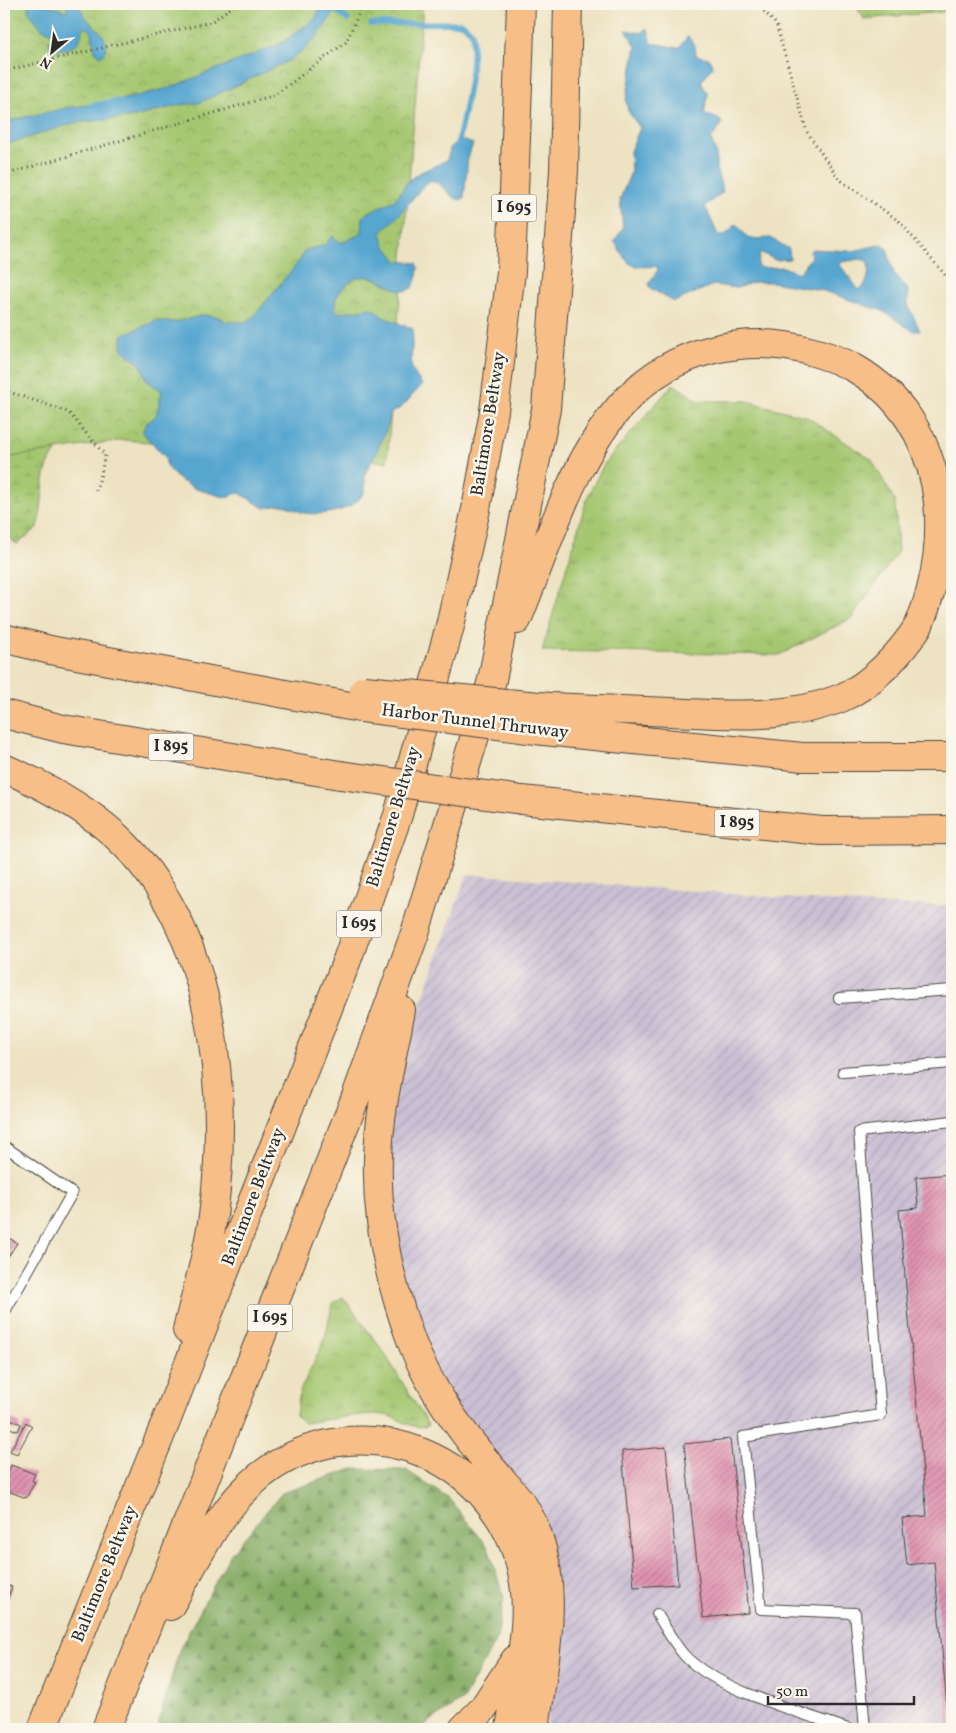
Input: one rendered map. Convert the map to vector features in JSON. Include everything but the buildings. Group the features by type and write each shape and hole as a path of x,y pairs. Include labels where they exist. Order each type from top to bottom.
{"highway":[{"name":"Baltimore Beltway","path":"42,1729 167,1419 347,960 398,815 450,626 494,411 511,272 521,4"},
{"name":"I 695","path":"106,1729 355,1099 415,932 492,680 546,409 564,171 568,4"},
{"path":"492,680 543,558 560,510 584,462 610,418 626,399 651,377 704,350 761,342 794,346 855,368 884,390 905,412 926,444 941,482 947,515 946,548 940,579 926,612 906,645 879,672 845,696 802,711 743,716 547,719"},
{"name":"Harbor Tunnel Thruway","path":"4,638 50,650 184,675 362,699 547,719 804,757 952,757"},
{"name":"I 895","path":"4,714 63,729 340,776 522,800 822,831 952,830"},
{"path":"4,768 35,782 76,805 108,829 139,860 163,893 184,933 200,982 212,1042 220,1107 218,1165 212,1218 167,1419"},
{"path":"415,932 386,1094 378,1158 381,1222 392,1283 413,1344 432,1384 455,1422 525,1508 544,1552 547,1569 549,1619 535,1729"},
{"path":"117,1701 207,1540 230,1506 261,1476 283,1462 324,1445 350,1440 401,1444 425,1452 463,1476 484,1495 504,1525 521,1566 526,1607 510,1729"},
{"path":"463,1729 482,1710 521,1650"}],"lane":[{"path":"839,998 952,990"},
{"path":"843,1072 952,1063"},
{"path":"865,1729 854,1613 761,1609 743,1437 881,1414 859,1132 952,1121"},
{"path":"4,1146 72,1193 4,1313"},
{"path":"657,1614 685,1656 710,1674 752,1695 848,1729"}],"path":[{"path":"4,71 211,22 236,4"},
{"path":"4,175 275,96 346,42 363,4"},
{"path":"757,4 776,24 807,132 839,178 899,221 952,283"},
{"path":"4,390 68,412 105,455 95,493"}],"shaded area":[{"path":"467,874 878,905 952,905 952,1729 546,1729 561,1592 443,1387 401,1281 387,1160 395,1097 416,1017"}],"green space":[{"path":"4,4 423,4 387,462 124,440 4,458"},
{"path":"855,4 952,4 952,11 864,19"},
{"path":"673,384 699,401 747,401 807,417 871,459 895,501 898,551 852,618 779,655 542,651 587,498 604,464"},
{"path":"4,398 62,445 48,465 36,529 17,544 4,535"},
{"path":"343,1297 383,1351 429,1426 411,1425 385,1415 375,1414 355,1415 304,1423 296,1415 300,1391 324,1341 333,1303"},
{"path":"353,1469 406,1470 449,1499 488,1547 504,1598 497,1638 463,1700 418,1729 194,1729 158,1724 180,1648 230,1555 282,1493"}],"water":[{"path":"29,4 42,4 67,11 68,8 62,4 78,5 86,18 100,31 105,39 104,54 100,56 95,51 92,32 85,26 77,44 70,48 51,49 49,40 56,38 56,34 42,29 28,11"},
{"path":"321,4 334,4 335,11 321,32 307,47 288,61 199,103 179,105 135,117 74,123 4,145 4,122 66,108 112,102 169,88 280,44 316,18"},
{"path":"645,29 648,29 651,43 679,48 688,36 695,46 696,55 708,58 713,66 701,82 708,94 704,113 720,120 722,124 711,139 716,153 716,168 723,192 705,206 718,235 725,235 736,224 749,239 771,238 789,249 790,259 775,260 760,252 758,265 760,268 783,267 799,273 811,257 810,252 812,249 853,251 883,244 887,249 894,273 908,290 908,305 920,331 913,331 881,310 821,290 771,282 754,282 737,288 713,285 674,302 650,288 649,283 658,270 656,266 646,267 629,263 614,241 623,229 620,199 631,172 630,151 640,128 628,111 626,100 636,46 626,30 642,33","holes":["860,259 867,261 868,277 865,285 859,290 840,265 842,262"]},
{"path":"462,140 473,144 468,158 464,198 461,200 457,199 431,180 423,186 399,215 381,232 384,244 397,261 417,263 418,273 413,286 409,290 403,291 371,277 357,277 340,292 335,302 338,313 373,308 383,317 413,329 411,365 422,385 402,407 391,413 388,426 366,472 363,494 358,500 352,505 337,511 312,514 282,505 264,508 238,492 228,498 196,489 178,479 167,467 165,457 142,432 146,424 156,416 162,391 146,380 142,366 122,349 122,335 156,321 177,322 204,315 219,317 226,322 246,322 253,317 300,260 305,250 325,245 332,236 342,243 362,233 363,217 367,213 395,200 409,180 419,173 447,160 451,146"}],"waterway":[{"path":"327,4 348,20"},
{"path":"371,24 462,23 472,32 471,73 458,142"},
{"path":"90,106 118,101"}]}
